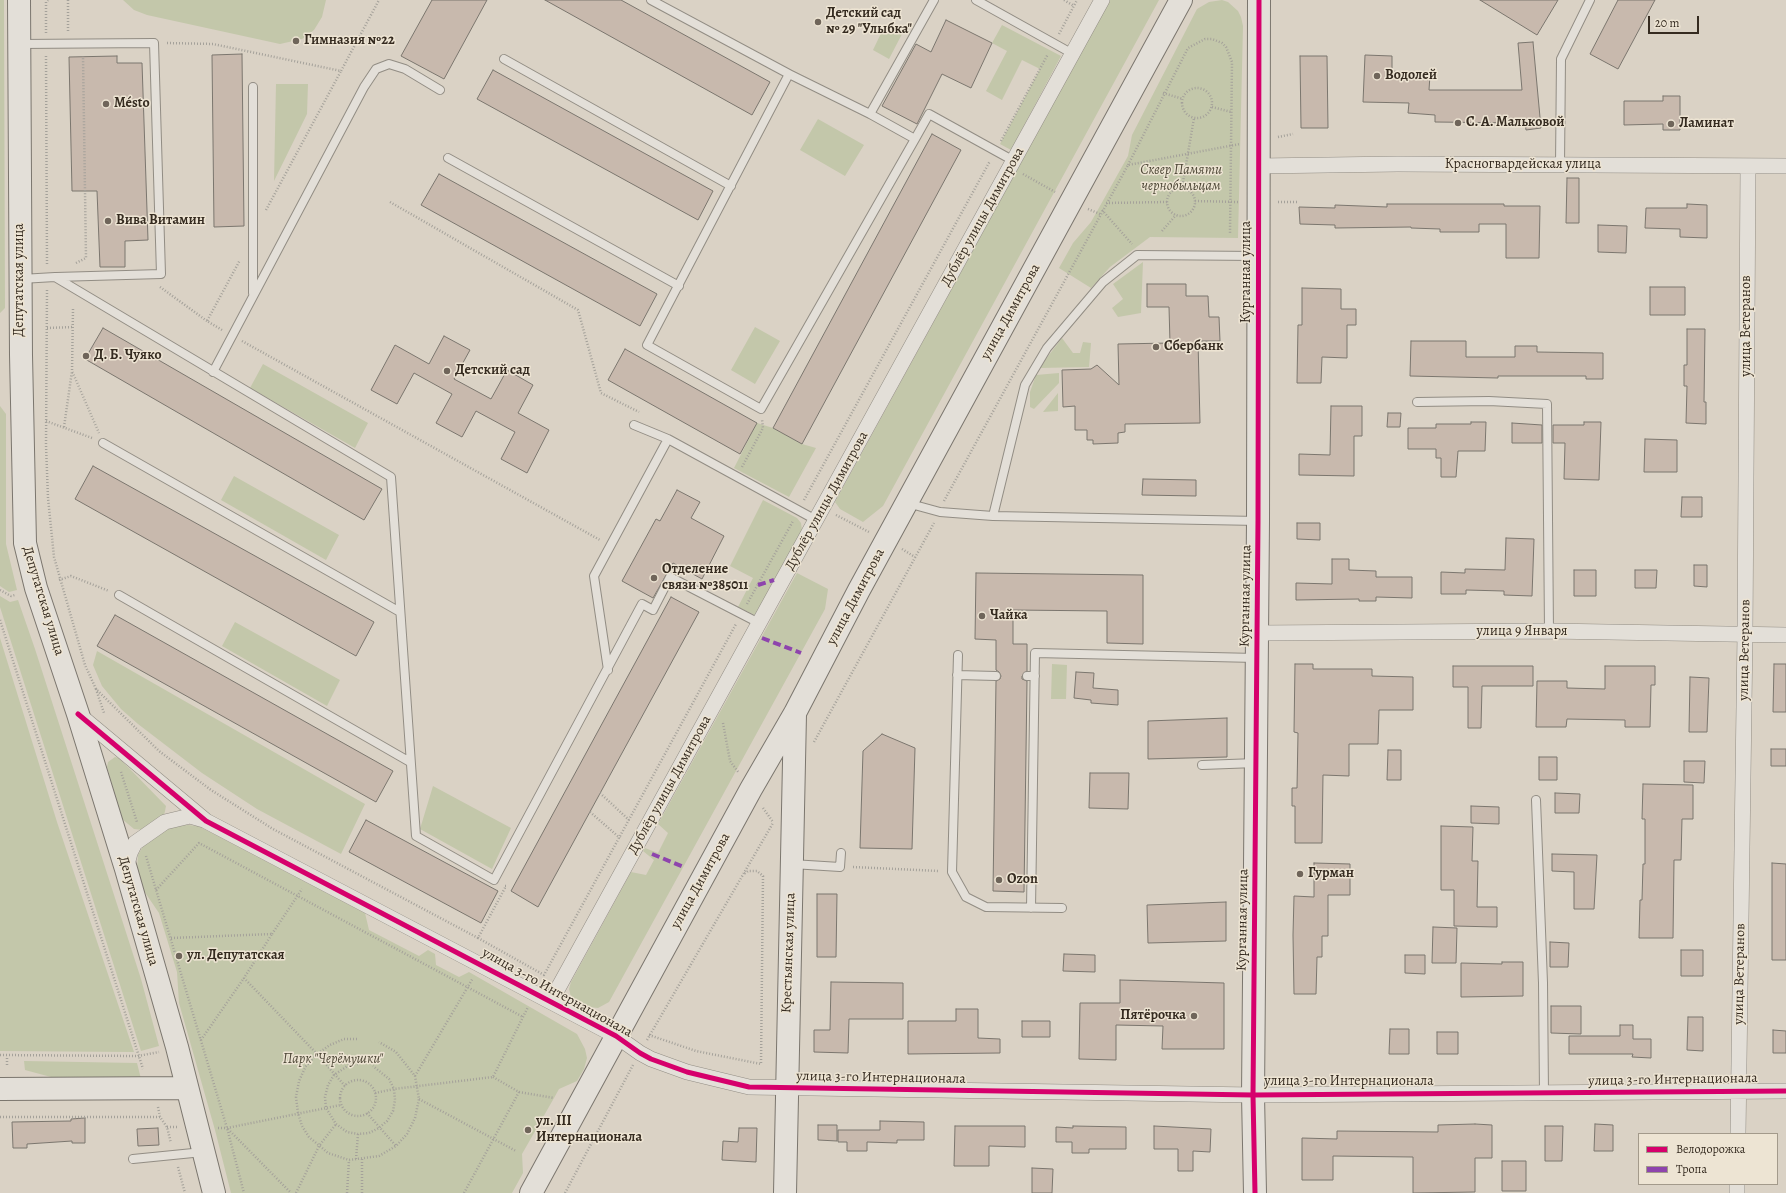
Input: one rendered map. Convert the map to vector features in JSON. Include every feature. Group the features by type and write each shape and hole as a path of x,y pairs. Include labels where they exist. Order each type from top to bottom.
{"main road":[{"name":"Депутатская улица","path":"18,0 20,279 25,543 36,588 78,714 126,869 177,1047 214,1193"},
{"name":"улица Димитрова","path":"531,1193 751,789 795,713 906,503 1181,0"},
{"name":"Курганная улица","path":"1255,1193 1253,1095 1259,256 1256,2"},
{"name":"Крестьянская улица","path":"785,1193 795,713"},
{"path":"0,1089 187,1088"}],"street":[{"name":"Дублёр улицы Димитрова","path":"551,1001 1102,0"},
{"name":"Красногвардейская улица","path":"1259,166 1398,164 1786,166"},
{"name":"улица Ветеранов","path":"1738,1133 1745,634 1748,166"},
{"name":"улица 9 Января","path":"1257,633 1549,631 1786,635"},
{"name":"улица 3-го Интернационала","path":"78,714 112,740 206,821"},
{"name":"улица 3-го Интернационала","path":"126,869 130,853 135,843 164,822 190,816 206,821 551,1001 616,1036 640,1053 658,1062 702,1076 749,1087 786,1089 1253,1095 1786,1091"}],"lane":[{"path":"651,0 915,139"},
{"path":"870,114 934,0"},
{"path":"976,0 1073,54"},
{"path":"1560,165 1561,59 1590,0"},
{"path":"19,44 154,43 161,274 20,279"},
{"path":"504,58 731,186"},
{"path":"213,372 364,87 376,70 389,64 405,69 440,90"},
{"path":"789,74 647,345 761,409 929,114 996,151 1012,164"},
{"path":"253,87 253,294"},
{"path":"448,158 679,286"},
{"path":"993,516 1025,385 1046,348 1103,282 1137,255 1259,256"},
{"path":"51,278 391,477 416,836 494,880 608,670 642,604 653,610 670,576 759,623"},
{"path":"1416,402 1489,401 1547,404 1549,631"},
{"path":"634,425 668,439 737,477 819,514"},
{"path":"608,670 594,576 668,439"},
{"path":"103,442 400,612"},
{"path":"906,503 940,512 993,516 1258,521"},
{"path":"119,594 410,762"},
{"path":"1031,908 1035,653 1257,658"},
{"path":"958,655 952,872 966,898 986,907 1062,908"},
{"path":"957,675 996,676"},
{"path":"1027,676 1035,676"},
{"path":"1202,765 1256,762"},
{"path":"1536,800 1543,983 1544,1094"},
{"path":"792,864 840,867 841,853"},
{"path":"133,1159 204,1152"}],"path":[{"path":"48,0 46,2 46,43 51,278 47,328 46,421 48,498 54,557 60,580 85,665 96,689 112,740"},
{"path":"68,0 68,43 83,54 86,258 73,265"},
{"path":"207,321 379,0"},
{"path":"1064,0 1074,6"},
{"path":"996,151 1077,0"},
{"path":"1128,164 1188,48 1205,39 1218,41 1226,47 1232,62 1230,233"},
{"path":"154,43 213,44 341,71"},
{"path":"1192,88 1202,88 1211,94 1212,107 1205,116 1194,118 1184,110 1183,99 1187,91 1192,88"},
{"path":"1163,94 1183,99"},
{"path":"1212,107 1231,112"},
{"path":"1182,188 1194,118"},
{"path":"1012,164 1072,200 1100,214"},
{"path":"1182,188 1187,189 1194,194 1195,203 1191,212 1176,215 1170,210 1167,202 1170,193 1182,188"},
{"path":"390,202 578,310 601,393 640,413 643,430"},
{"path":"1106,203 1167,202"},
{"path":"1102,210 1133,245"},
{"path":"1162,232 1176,215"},
{"path":"142,274 207,321 232,336 611,546"},
{"path":"64,428 72,371 73,309"},
{"path":"47,328 73,327"},
{"path":"72,371 103,442"},
{"path":"737,477 763,428 761,409"},
{"path":"46,421 103,442"},
{"path":"805,498 819,514 886,541 916,556"},
{"path":"60,580 71,576 119,594"},
{"path":"0,590 11,596 15,595"},
{"path":"0,620 143,1071"},
{"path":"712,667 730,761 773,822"},
{"path":"96,689 159,751 211,790 273,829 478,938"},
{"path":"121,771 227,1128 244,1193"},
{"path":"600,793 628,820 645,830"},
{"path":"590,812 619,838 636,846"},
{"path":"156,890 199,843 468,986 523,1017"},
{"path":"840,867 952,872"},
{"path":"565,1193 649,1035 742,875 748,871 757,871 763,876 761,1064 696,1050 649,1035"},
{"path":"201,1040 244,978 306,882"},
{"path":"171,938 272,934"},
{"path":"415,1076 474,975"},
{"path":"492,1077 544,975"},
{"path":"244,978 317,1054 345,1086"},
{"path":"357,1039 344,1039 330,1045 317,1054 306,1066 299,1081 296,1097 298,1113 302,1126 318,1146 328,1153 349,1160 379,1156 396,1146 407,1134 415,1118 419,1099 415,1076 396,1052 379,1042"},
{"path":"0,1056 138,1056 162,1052"},
{"path":"7,1056 7,1064"},
{"path":"358,1064 349,1065 334,1075 328,1085 325,1097 326,1108 336,1124 347,1132 358,1134 369,1133 379,1128 387,1121 393,1111 395,1100 394,1089 389,1079 381,1070 373,1066"},
{"path":"375,1093 394,1089 492,1077 519,1092 554,1098"},
{"path":"168,1127 227,1128 298,1113 341,1106 353,1115 363,1115 367,1113 374,1105 375,1093 369,1084 359,1080 354,1081 345,1086 340,1095 341,1106"},
{"path":"464,1193 519,1092"},
{"path":"419,1099 516,1151"},
{"path":"367,1113 396,1146"},
{"path":"0,1117 160,1117"},
{"path":"296,1193 318,1146 336,1124"},
{"path":"227,1128 291,1193"},
{"path":"356,1159 358,1134"},
{"path":"362,1158 362,1193"},
{"path":"347,1193 349,1160"}],"green space":[{"path":"0,0 4,0 5,308 0,313"},
{"name":"Гимназия №22","path":"123,0 326,0 322,17 314,30 302,39 280,44 147,15 134,10"},
{"path":"1110,0 1159,0 883,506 863,522 840,509 835,502"},
{"name":"Сквер Памяти чернобыльцам","path":"1222,0 1228,2 1238,11 1243,26 1238,238 1150,237 1110,267 1091,288 1059,268 1073,243 1091,222 1128,156 1132,135 1197,9 1209,2"},
{"path":"885,25 902,34 889,59 873,50"},
{"path":"1002,25 1061,56 1011,150 1000,144 1040,69 1022,60 1002,100 986,91 1007,51 992,43"},
{"path":"276,84 308,84 307,114 274,181"},
{"path":"818,119 864,145 845,176 800,150"},
{"path":"1143,262 1141,313 1118,317 1112,308 1123,299 1113,284"},
{"path":"755,327 780,341 755,384 731,370"},
{"path":"1062,338 1073,353 1080,353 1083,342 1091,343 1089,367 1039,368"},
{"path":"263,364 368,423 355,448 250,388"},
{"path":"1059,373 1059,383 1034,409 1030,407 1030,392 1036,375"},
{"path":"1058,393 1058,411 1043,412"},
{"path":"0,406 6,414 6,544 17,590 9,592 0,586"},
{"path":"757,423 773,428 802,444 816,448 789,497 734,468"},
{"path":"234,476 339,535 326,560 221,500"},
{"path":"763,500 797,518 801,523 802,530 755,615 738,607 753,578 730,566"},
{"path":"797,573 828,589 825,609 609,1002 598,1008 581,1006 575,1003 571,997 569,989 571,982 631,872 646,875 654,860 643,851 645,848 658,853 668,833 658,824"},
{"path":"0,596 10,602 18,600 141,979 159,1046 141,1051 0,607"},
{"path":"235,622 340,680 327,706 222,646"},
{"path":"0,638 57,822 134,1052 0,1051"},
{"path":"97,651 365,804 341,854 257,809 202,773 138,724 121,709 102,686 93,665"},
{"path":"1052,664 1067,665 1066,699 1051,699"},
{"path":"115,757 119,758 166,806 164,816 143,830 134,829 122,819 107,767 108,762"},
{"path":"433,786 511,828 492,869 420,829"},
{"name":"Парк \"Черёмушки\"","path":"172,826 198,826 365,913 369,930 419,956 428,950 435,954 436,965 459,977 469,972 577,1034 585,1049 587,1058 584,1069 577,1081 559,1089 522,1154 523,1173 512,1193 231,1193 179,1003 177,972 159,913 144,891 137,870 138,855 143,846"},
{"path":"24,1061 137,1063 141,1079 79,1079 51,1077 25,1070"}],"building":[{"path":"432,0 487,0 444,79 401,56"},
{"path":"545,0 621,0 770,82 752,115"},
{"path":"1480,0 1558,0 1537,35"},
{"path":"1618,0 1655,0 1618,69 1590,54"},
{"path":"946,20 992,43 971,88 942,74 917,124 882,106 916,44 931,52"},
{"path":"1533,42 1541,128 1526,130 1525,123 1435,122 1435,115 1408,113 1409,103 1363,102 1365,55 1392,56 1392,71 1430,75 1429,90 1522,90 1518,43"},
{"path":"242,54 244,226 214,227 212,55"},
{"path":"117,56 117,63 142,63 148,240 125,241 125,267 100,267 97,191 72,191 69,57"},
{"path":"1300,56 1327,56 1328,128 1301,128"},
{"path":"493,70 713,191 698,220 477,99"},
{"path":"1663,96 1680,96 1680,130 1663,130 1663,124 1624,125 1624,101 1663,101"},
{"path":"932,134 961,150 802,444 773,428"},
{"path":"439,174 657,294 640,326 421,205"},
{"path":"1567,178 1579,178 1579,223 1566,223"},
{"path":"1387,204 1504,204 1504,206 1540,206 1539,258 1506,258 1506,224 1479,224 1479,232 1440,232 1440,229 1411,227 1335,228 1335,225 1300,224 1299,207 1335,208 1335,205 1387,207"},
{"path":"1687,204 1707,205 1707,238 1680,237 1680,229 1645,228 1646,208 1687,208"},
{"path":"1598,225 1627,226 1626,253 1598,252"},
{"path":"1147,284 1186,284 1186,296 1208,296 1209,317 1219,317 1220,341 1198,341 1200,423 1125,424 1125,432 1118,433 1118,443 1093,444 1093,440 1087,440 1087,430 1075,430 1075,406 1063,407 1062,370 1091,369 1097,365 1119,385 1118,344 1170,343 1169,307 1147,307"},
{"path":"1650,287 1685,287 1685,315 1650,315"},
{"path":"1302,288 1341,289 1341,309 1356,309 1356,325 1347,325 1347,358 1322,357 1321,383 1297,383 1298,325 1302,325"},
{"path":"103,328 382,489 364,520 85,359"},
{"path":"1687,329 1705,329 1704,402 1706,402 1706,424 1686,423 1687,386 1684,386 1684,365 1687,365"},
{"path":"444,336 470,350 454,379 491,399 507,370 533,385 518,413 549,430 527,473 501,459 515,432 476,411 462,437 436,423 452,394 414,373 397,404 371,390 395,345 429,364"},
{"path":"1411,341 1466,341 1466,357 1515,357 1515,346 1537,346 1537,352 1603,353 1603,379 1586,379 1586,376 1498,376 1498,378 1410,376"},
{"path":"625,349 757,423 740,454 608,380"},
{"path":"1331,406 1362,406 1362,436 1354,436 1354,476 1299,475 1299,454 1330,455"},
{"path":"1388,413 1401,413 1400,427 1387,427"},
{"path":"1471,422 1486,422 1485,451 1458,451 1456,477 1441,477 1441,458 1436,458 1436,449 1408,449 1408,428 1436,428 1436,424 1471,424"},
{"path":"1584,422 1601,422 1599,480 1564,479 1565,443 1553,443 1553,425 1584,425"},
{"path":"1512,423 1542,425 1542,443 1512,443"},
{"path":"1645,439 1677,440 1677,472 1644,472"},
{"path":"93,466 374,622 356,656 75,499"},
{"path":"1143,479 1196,480 1196,496 1142,495"},
{"path":"677,490 700,502 691,518 724,536 702,579 673,563 653,598 622,581 656,519 660,521"},
{"path":"1682,497 1702,497 1702,517 1681,517"},
{"path":"1297,523 1320,523 1320,540 1297,539"},
{"path":"1506,538 1534,539 1532,596 1504,595 1504,591 1466,590 1466,594 1441,594 1441,572 1465,573 1465,569 1505,570"},
{"path":"1332,559 1349,559 1349,570 1376,571 1376,577 1412,577 1412,598 1376,597 1376,601 1359,601 1359,599 1296,600 1296,583 1332,584"},
{"path":"1694,565 1707,565 1707,587 1694,586"},
{"path":"1574,570 1596,570 1596,596 1574,596"},
{"path":"1635,570 1657,570 1656,588 1635,588"},
{"path":"976,573 1143,575 1143,644 1107,643 1107,611 1013,610 1013,644 1027,644 1027,671 1022,676 1022,679 1027,681 1024,892 993,891 996,681 1000,679 1001,676 996,670 996,640 975,639"},
{"path":"671,597 699,612 538,907 511,891"},
{"path":"115,615 393,771 376,802 97,646"},
{"path":"1295,664 1313,664 1313,669 1372,669 1372,676 1413,677 1413,710 1379,710 1378,744 1349,744 1349,776 1323,775 1322,843 1295,843 1295,806 1292,806 1292,788 1297,788 1298,733 1294,732"},
{"path":"1774,664 1786,664 1786,712 1773,712"},
{"path":"1453,666 1533,666 1533,686 1482,686 1481,728 1468,728 1468,687 1453,687"},
{"path":"1605,666 1655,666 1655,685 1651,685 1650,727 1625,727 1625,720 1567,719 1566,727 1536,727 1537,681 1567,681 1567,688 1605,689"},
{"path":"1076,672 1094,673 1093,688 1118,690 1118,705 1091,703 1091,700 1074,698"},
{"path":"1690,677 1709,678 1707,732 1689,732"},
{"path":"1227,718 1227,757 1148,759 1148,721"},
{"path":"882,734 915,748 912,849 860,848 863,751"},
{"path":"1771,749 1786,749 1786,766 1771,766"},
{"path":"1388,750 1401,750 1401,780 1387,780"},
{"path":"1539,757 1557,757 1557,780 1539,780"},
{"path":"1684,761 1705,761 1704,783 1684,782"},
{"path":"1090,773 1129,773 1128,809 1089,808"},
{"path":"1643,784 1693,785 1693,819 1682,819 1681,860 1674,860 1673,938 1639,938 1640,900 1642,900 1643,864 1645,864 1645,819 1642,819"},
{"path":"1555,793 1580,794 1579,813 1555,813"},
{"path":"1471,806 1499,807 1499,824 1471,823"},
{"path":"366,820 498,891 481,923 349,852"},
{"path":"1441,826 1473,827 1472,861 1478,861 1477,907 1497,907 1497,927 1454,926 1454,890 1441,890"},
{"path":"1552,854 1597,855 1594,909 1574,909 1574,872 1552,871"},
{"path":"1314,863 1350,864 1350,895 1328,895 1328,936 1322,936 1322,957 1317,957 1316,994 1294,994 1294,896 1314,897"},
{"path":"1772,863 1786,864 1786,960 1772,960"},
{"path":"817,894 837,894 836,957 817,957"},
{"path":"1226,902 1226,941 1148,943 1147,905"},
{"path":"1433,927 1457,928 1456,963 1432,963"},
{"path":"1550,942 1569,943 1568,967 1550,967"},
{"path":"1681,950 1703,950 1703,976 1681,976"},
{"path":"1064,954 1095,955 1095,972 1063,971"},
{"path":"1405,955 1425,955 1425,974 1405,973"},
{"path":"1502,962 1523,962 1523,996 1461,997 1461,963 1502,964"},
{"path":"1120,980 1224,983 1224,1049 1162,1049 1163,1026 1116,1025 1116,1060 1079,1059 1080,1003 1120,1003"},
{"path":"831,982 903,983 903,1019 849,1019 848,1053 814,1052 814,1030 830,1030"},
{"path":"1551,1006 1581,1006 1581,1034 1551,1033"},
{"path":"956,1009 978,1009 978,1038 1000,1039 1000,1053 908,1054 908,1021 956,1021"},
{"path":"1688,1017 1703,1017 1703,1051 1687,1050"},
{"path":"1022,1021 1050,1021 1050,1037 1022,1037"},
{"path":"1620,1025 1633,1025 1633,1039 1651,1039 1651,1058 1632,1057 1633,1054 1569,1054 1569,1036 1620,1036"},
{"path":"1390,1029 1409,1029 1409,1054 1389,1054"},
{"path":"1773,1030 1786,1031 1786,1053 1773,1053"},
{"path":"1437,1032 1458,1032 1458,1054 1437,1054"},
{"path":"85,1118 85,1143 72,1143 72,1141 27,1144 27,1148 13,1148 12,1122 71,1121 71,1119"},
{"path":"880,1121 924,1122 924,1140 897,1140 897,1143 867,1142 867,1151 847,1151 847,1142 838,1142 838,1130 880,1130"},
{"path":"1595,1124 1613,1125 1613,1151 1594,1151"},
{"path":"818,1125 837,1125 837,1141 818,1140"},
{"path":"1438,1125 1492,1125 1492,1158 1475,1158 1475,1192 1413,1193 1413,1157 1333,1156 1333,1180 1302,1180 1302,1138 1337,1139 1337,1131 1438,1132"},
{"path":"955,1126 1025,1126 1025,1147 989,1146 989,1166 954,1166"},
{"path":"1073,1126 1126,1127 1126,1149 1089,1149 1089,1153 1072,1153 1072,1142 1056,1142 1056,1127 1073,1128"},
{"path":"1154,1126 1211,1129 1210,1152 1193,1151 1193,1171 1178,1171 1178,1149 1154,1149"},
{"path":"1545,1126 1563,1126 1562,1161 1545,1161"},
{"path":"158,1128 159,1145 138,1146 137,1129"},
{"path":"739,1128 757,1128 756,1162 722,1160 723,1141 738,1142"},
{"path":"1502,1161 1526,1161 1526,1191 1502,1191"},
{"path":"1032,1168 1053,1169 1052,1193 1032,1193"}],"marked path":[{"path":"758,585 774,580"},
{"path":"762,638 801,653"},
{"path":"652,854 684,867"}],"cycle path":[{"path":"1255,1193 1253,1095 1258,521 1259,0"},
{"path":"78,714 206,821 616,1036 651,1059 687,1072 749,1087 1253,1095 1786,1091"}],"place":[{"name":"Детский сад № 29 \"Улыбка\"","path":"818,22"},
{"name":"Гимназия №22","path":"296,41"},
{"name":"Водолей","path":"1377,76"},
{"name":"Mésto","path":"106,104"},
{"name":"С. А. Мальковой","path":"1458,123"},
{"name":"Ламинат","path":"1671,124"},
{"name":"Вива Витамин","path":"108,221"},
{"name":"Сбербанк","path":"1156,347"},
{"name":"Д. Б. Чуяко","path":"86,356"},
{"name":"Детский сад","path":"447,371"},
{"name":"Отделение связи №385011","path":"654,578"},
{"name":"Чайка","path":"982,616"},
{"name":"Гурман","path":"1300,874"},
{"name":"Ozon","path":"999,880"},
{"name":"ул. Депутатская","path":"179,956"},
{"name":"Пятёрочка","path":"1194,1016"},
{"name":"ул. III Интернационала","path":"528,1130"}]}
